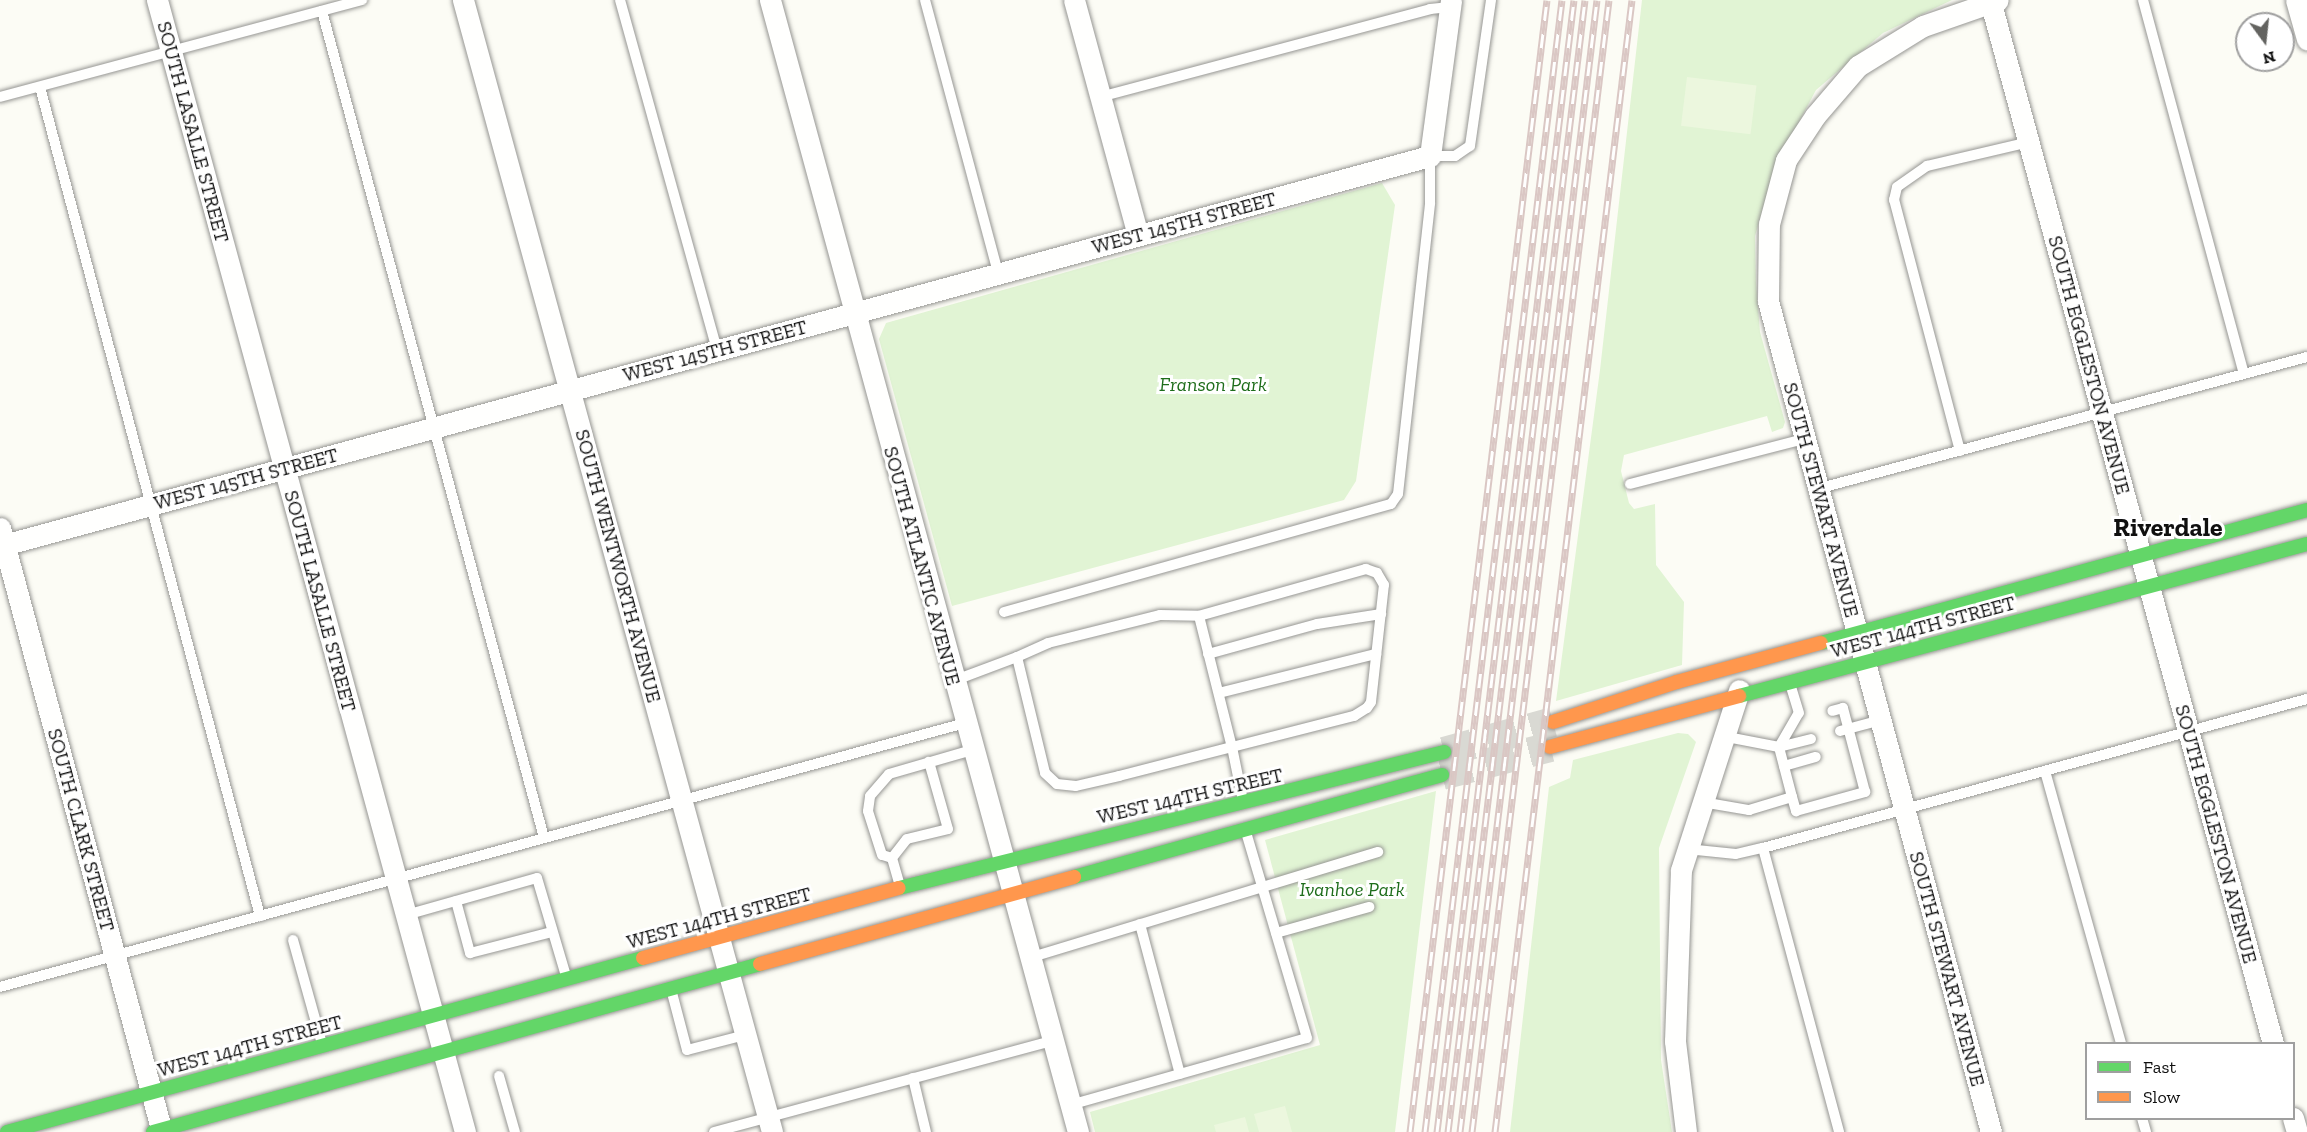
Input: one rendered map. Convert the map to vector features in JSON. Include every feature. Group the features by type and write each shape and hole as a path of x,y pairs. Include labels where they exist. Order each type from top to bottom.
{"street":[{"name":"SOUTH LASALLE STREET","path":"157,0 465,1132"},
{"name":"SOUTH WENTWORTH AVENUE","path":"463,0 770,1124"},
{"name":"SOUTH ATLANTIC AVENUE","path":"770,0 1001,860 1078,1132"},
{"path":"1074,0 1138,235"},
{"path":"2296,0 2307,39"},
{"name":"SOUTH STEWART AVENUE","path":"1991,1132 1768,300 1769,224 1786,160 1815,116 1858,66 1923,26 1993,1"},
{"name":"SOUTH EGGLESTON AVENUE","path":"1993,1 2272,1042"},
{"path":"1430,156 1450,4"},
{"name":"WEST 145TH STREET","path":"1,539 151,505 1430,156"},
{"name":"WEST 144TH STREET","path":"1553,722 1758,660 2307,510"},
{"name":"SOUTH CLARK STREET","path":"1,539 115,956 159,1131"},
{"name":"WEST 144TH STREET","path":"1550,747 2307,544"},
{"path":"1686,1132 1676,1041 1677,919 1687,849 1733,699 1758,660"},
{"name":"WEST 144TH STREET","path":"7,1132 1001,860 1244,804 1444,752"},
{"path":"159,1131 1442,775"},
{"path":"1244,804 1245,831"}],"lane":[{"path":"0,98 362,0"},
{"path":"620,0 717,350"},
{"path":"925,0 998,273"},
{"path":"1004,612 1391,504 1398,494 1430,203 1430,156 1455,156 1470,146 1491,0"},
{"path":"2143,0 2244,374"},
{"path":"1100,97 1450,4"},
{"path":"322,11 544,838"},
{"path":"40,87 260,916"},
{"path":"1960,450 1894,201 1897,187 1927,166 2029,142"},
{"path":"1817,489 2307,357"},
{"path":"1630,484 1804,440"},
{"path":"953,681 1048,643 1160,615 1198,616 1366,569 1377,573 1384,585 1371,702 1367,708 1354,716 1076,786 1057,784 1045,773 1017,657"},
{"path":"1208,654 1317,624 1381,614"},
{"path":"1198,616 1219,693 1244,804"},
{"path":"1219,693 1376,654"},
{"path":"1779,747 1800,720 1790,684"},
{"path":"1687,849 1737,854 1763,848 2307,699"},
{"path":"1779,747 1796,811 1865,792 1848,749 1843,708 1832,711"},
{"path":"1844,730 1881,720"},
{"path":"0,987 964,723"},
{"path":"1722,736 1779,747 1811,739"},
{"path":"892,858 882,855 868,811 870,796 890,774 972,750"},
{"path":"1784,766 1816,757"},
{"path":"892,858 907,839 948,829 929,762"},
{"path":"2045,771 2120,1042"},
{"path":"1701,802 1749,810 1792,797"},
{"path":"1070,1105 1307,1038 1245,831"},
{"path":"1763,848 1839,1132"},
{"path":"1029,958 1263,889 1378,852"},
{"path":"892,858 901,888"},
{"path":"406,915 537,878 567,980"},
{"path":"456,901 470,953 552,932"},
{"path":"1276,933 1370,908"},
{"path":"1140,924 1180,1074"},
{"path":"293,940 322,1046"},
{"path":"671,988 687,1050 745,1035"},
{"path":"714,1132 770,1124 913,1078 1052,1041"},
{"path":"499,1076 514,1132"},
{"path":"913,1078 926,1132"}],"green space":[{"path":"1642,0 1952,0 1883,33 1816,90 1774,169 1755,236 1756,283 1760,332 1785,422 1783,428 1772,432 1767,416 1624,455 1621,471 1629,503 1634,509 1655,504 1656,565 1684,602 1682,665 1556,701 1600,370"},
{"path":"1687,77 1756,86 1751,134 1681,126"},
{"name":"Franson Park","path":"1382,183 1395,205 1356,481 1344,500 952,606 879,339 886,323"},
{"path":"1678,733 1688,734 1696,742 1659,848 1661,1060 1672,1132 1510,1132 1549,787 1570,778 1573,760"},
{"name":"Ivanhoe Park","path":"1436,791 1395,1132 1095,1132 1090,1112 1320,1045 1265,840"},
{"path":"1285,1106 1292,1132 1259,1132 1254,1114"},
{"path":"1245,1117 1249,1132 1216,1132 1214,1125"}],"tunnel":[{"path":"1444,752 1553,722"},
{"path":"1442,775 1550,747"}],"railway":[{"path":"1410,1132 1547,0"},
{"path":"1425,1132 1562,0"},
{"path":"1437,1132 1574,0"},
{"path":"1448,1132 1585,0"},
{"path":"1460,1132 1597,0"},
{"path":"1472,1132 1609,0"},
{"path":"1495,1132 1632,0"}],"traffic: fast":[{"path":"1821,643 2307,510"},
{"path":"1739,696 2307,544"},
{"path":"899,888 1444,752"},
{"path":"1074,877 1442,775"},
{"path":"7,1132 643,958"},
{"path":"153,1132 760,964"}],"traffic: slow":[{"path":"1553,722 1677,682 1821,643"},
{"path":"1550,747 1739,696"},
{"path":"760,964 1074,877"},
{"path":"643,958 899,888"}],"district":[{"name":"Riverdale","path":"2168,528"}]}
